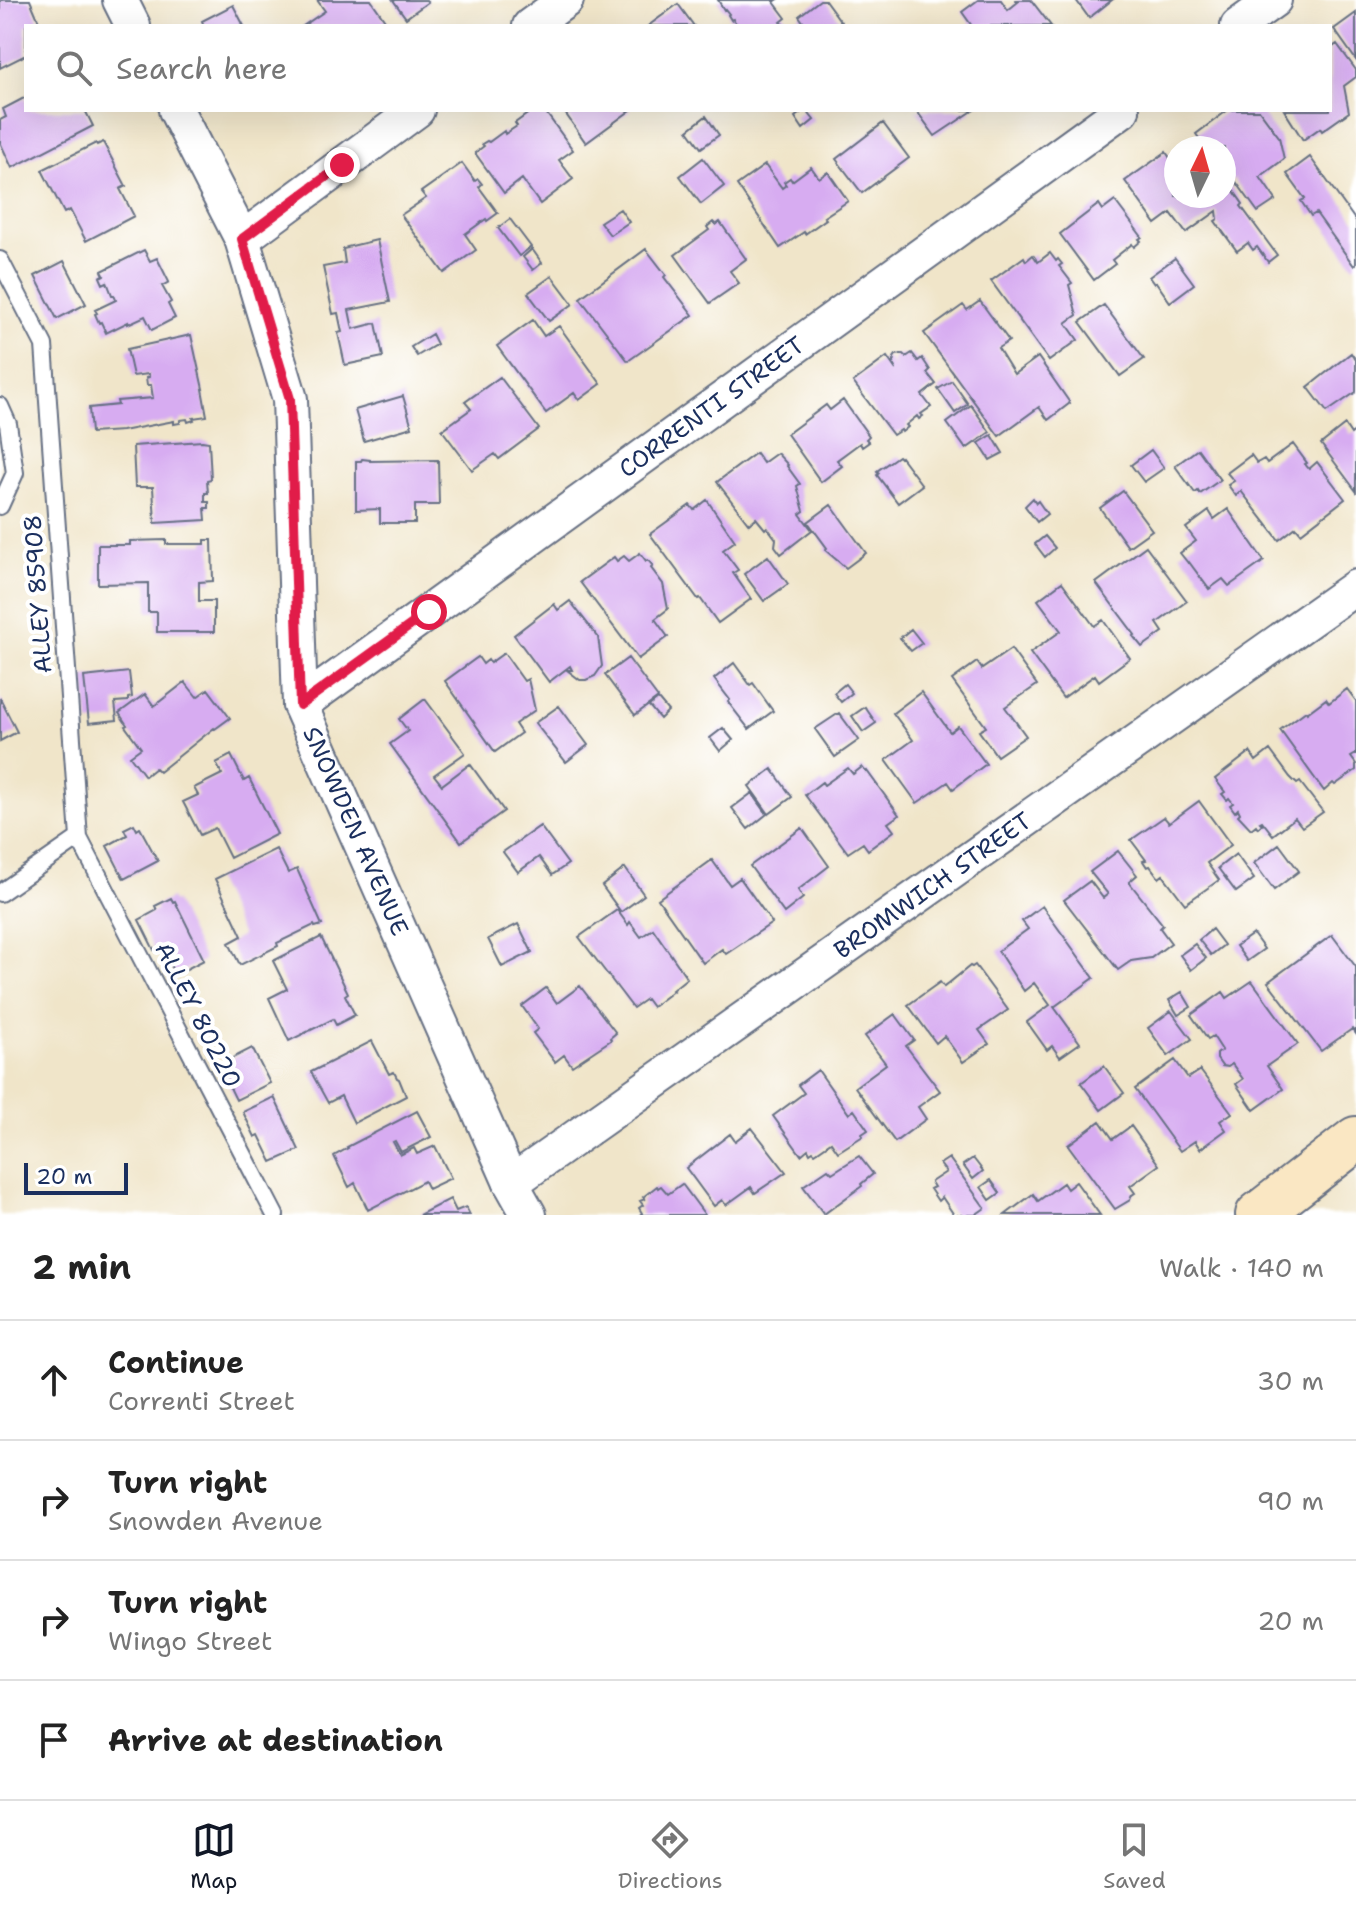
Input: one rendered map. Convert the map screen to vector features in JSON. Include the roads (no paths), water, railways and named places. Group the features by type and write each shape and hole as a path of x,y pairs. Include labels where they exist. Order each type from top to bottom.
{"street":[{"path":"120,0 132,24"},
{"path":"533,24 566,0"},
{"path":"1241,24 1274,0"},
{"name":"SNOWDEN AVENUE","path":"177,112 242,239 290,399 300,705 511,1183 529,1215"},
{"path":"242,239 414,112"},
{"name":"CORRENTI STREET","path":"300,705 1119,112"},
{"name":"BROMWICH STREET","path":"511,1183 1356,587"},
{"path":"1258,1215 1356,1139"}],"lane":[{"name":"ALLEY 85908","path":"0,260 44,345 79,838"},
{"path":"0,406 8,424 15,473 0,506"},
{"path":"0,893 79,838"},
{"name":"ALLEY 80220","path":"79,838 275,1215"}]}
